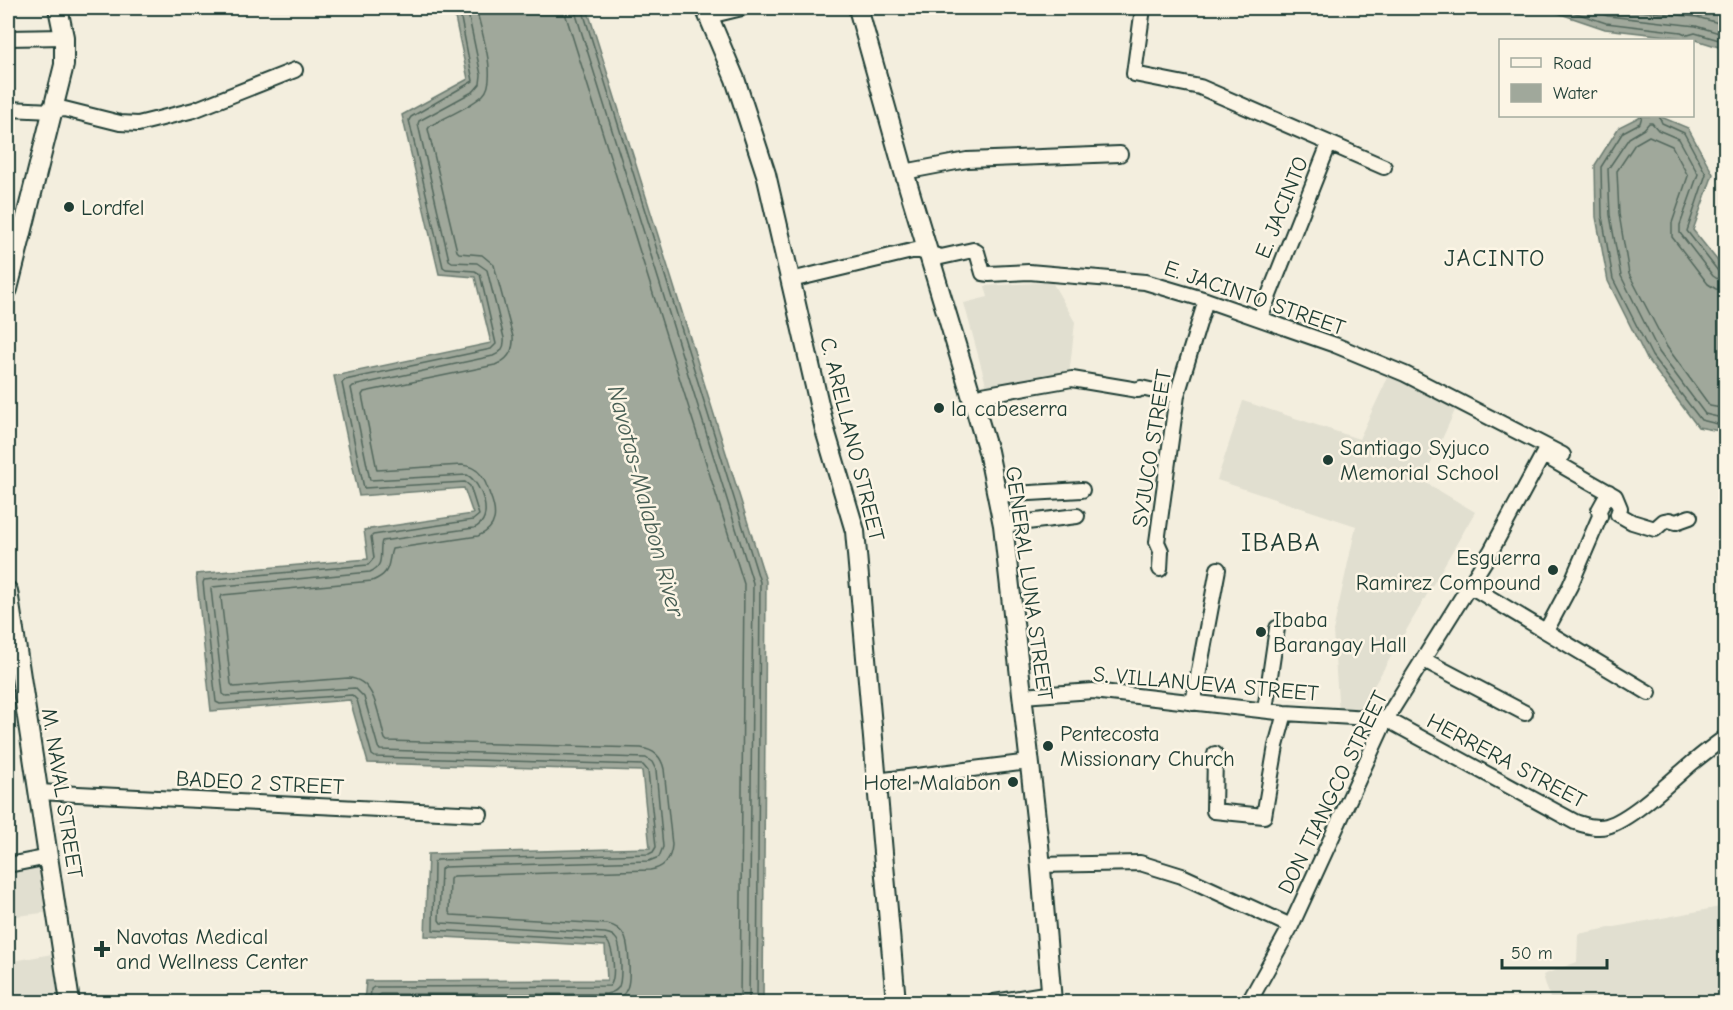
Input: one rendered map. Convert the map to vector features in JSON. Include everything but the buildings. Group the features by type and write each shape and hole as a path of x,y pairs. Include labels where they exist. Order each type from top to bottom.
{"main road":[{"path":"8,289 10,266 54,111 64,65 64,37 58,8"},
{"name":"GENERAL LUNA STREET","path":"858,8 903,172 988,451 1003,525 1052,998"},
{"name":"C. ARELLANO STREET","path":"707,12 735,79 766,174 825,430 855,531 896,1002"},
{"name":"M. NAVAL STREET","path":"8,591 70,1002"}],"street":[{"path":"707,12 741,8"},
{"path":"1143,8 1134,74 1200,87 1384,167"},
{"path":"8,38 64,37"},
{"path":"8,109 54,111 64,109 120,123 138,124 194,110 295,70"},
{"name":"E. JACINTO","path":"1260,318 1329,144"},
{"path":"903,172 967,160 1120,154"},
{"path":"790,280 916,250 928,253"},
{"name":"E. JACINTO STREET","path":"928,253 941,257 975,250 983,273 1029,272 1145,282 1206,300 1260,318 1405,374 1546,451 1563,455"},
{"name":"SYJUCO STREET","path":"1160,569 1161,551 1157,542 1177,396 1206,300"},
{"path":"971,397 1072,379 1138,390 1141,388 1177,396"},
{"path":"1546,451 1615,496 1620,508 1618,514 1650,529 1655,529 1668,520 1676,522 1690,517"},
{"name":"DON TIANGCO STREET","path":"1249,1002 1291,926 1386,719 1491,551 1546,451"},
{"path":"996,495 1082,490"},
{"path":"1546,631 1570,586 1600,516 1599,510 1609,492"},
{"path":"1003,525 1077,516"},
{"path":"1193,703 1218,569"},
{"path":"1470,586 1649,693"},
{"path":"1265,710 1277,628"},
{"path":"1424,660 1525,713"},
{"name":"S. VILLANUEVA STREET","path":"1022,696 1093,691 1285,712 1386,719"},
{"path":"1215,754 1214,811 1264,816 1276,746 1285,712"},
{"name":"HERRERA STREET","path":"1386,719 1575,822 1590,826 1606,826 1617,822 1641,806 1725,737"},
{"path":"876,782 1029,762"},
{"name":"BADEO 2 STREET","path":"38,792 480,814"},
{"path":"8,865 49,857"},
{"path":"1040,865 1140,863 1182,876 1291,926"},
{"path":"994,1002 1052,998"}],"shaded area":[{"path":"1052,282 1075,322 1069,376 988,392 964,303 988,297 985,286"},
{"path":"1390,373 1457,406 1423,481 1475,512 1357,715 1339,713 1333,631 1356,526 1217,480 1243,401 1359,439"},
{"path":"44,865 51,912 8,917 8,872"},
{"path":"1725,906 1725,1002 1551,1002 1543,975 1577,962 1578,934"},
{"path":"52,954 61,1001 8,1002 8,962"}],"water":[{"name":"Navotas-Malabon River","path":"453,8 587,8 766,581 763,1002 364,1002 366,981 607,980 605,946 425,936 428,854 650,848 642,771 368,763 350,700 211,711 196,574 368,559 364,530 473,514 464,488 359,496 334,376 491,343 475,277 439,274 402,115 468,79"},
{"path":"1543,8 1725,8 1725,49 1694,39 1605,29"},
{"path":"1639,117 1661,117 1688,128 1713,174 1693,230 1725,270 1725,432 1698,427 1647,359 1608,281 1596,217 1595,165 1619,127"}],"place":[{"name":"Lordfel","path":"69,207"},
{"name":"la cabeserra","path":"939,408"},
{"name":"Santiago Syjuco Memorial School","path":"1328,460"},
{"name":"Esguerra Ramirez Compound","path":"1553,570"},
{"name":"Ibaba Barangay Hall","path":"1261,632"},
{"name":"Pentecosta Missionary Church","path":"1048,746"},
{"name":"Hotel Malabon","path":"1013,782"},
{"name":"Navotas Medical and Wellness Center","path":"102,949"}],"district":[{"name":"JACINTO","path":"1495,258"},
{"name":"IBABA","path":"1281,542"}]}
